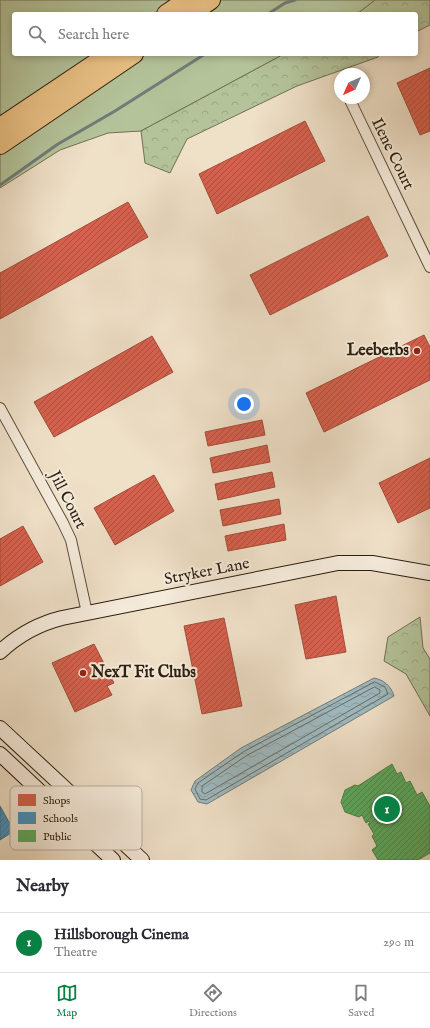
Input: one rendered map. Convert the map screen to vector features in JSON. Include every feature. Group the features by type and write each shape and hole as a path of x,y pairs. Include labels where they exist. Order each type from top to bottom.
{"highway":[{"path":"169,12 187,0"},
{"path":"194,12 211,0"},
{"path":"0,127 106,56"},
{"path":"0,145 131,56"}],"street":[{"name":"Ilene Court","path":"352,104 430,267"},
{"name":"Jill Court","path":"0,408 64,523 71,540 86,613"},
{"name":"Stryker Lane","path":"0,652 19,636 36,627 62,618 338,563 372,563 430,573"},
{"path":"0,728 62,786"},
{"path":"0,754 34,786"},
{"path":"102,850 113,860"},
{"path":"131,850 142,860"}],"green space":[{"path":"0,0 375,0 360,12 12,12 12,56 280,56 141,131 108,133 60,150 0,188"},
{"path":"375,0 430,0 430,25 418,31 418,12 360,12"},
{"path":"280,56 378,56 347,68 334,68 334,73 297,86 187,139 170,173 145,163 141,131"},
{"path":"420,617 423,648 430,659 430,716 406,674 384,661 388,637"}],"water":[{"path":"374,678 387,684 394,696 207,804 198,802 191,790 195,781 241,748"}],"building: Shops":[{"path":"430,68 430,131 420,135 397,83"},
{"path":"305,121 325,161 217,214 199,174"},
{"path":"128,202 148,237 0,319 0,273"},
{"path":"368,216 388,256 270,315 250,275"},
{"path":"424,335 430,347 430,380 324,432 306,393"},
{"path":"152,336 173,372 54,437 34,402"},
{"path":"262,420 265,435 208,446 205,432"},
{"path":"267,445 270,462 213,473 210,458"},
{"path":"430,458 430,508 398,523 379,483"},
{"path":"272,472 275,487 218,500 215,484"},
{"path":"154,475 174,511 115,545 94,508"},
{"path":"279,499 281,514 223,526 220,510"},
{"path":"284,524 286,540 228,551 225,536"},
{"path":"23,526 43,562 0,586 0,539"},
{"path":"336,596 346,652 306,659 295,605"},
{"path":"224,618 242,706 202,714 184,626"},
{"name":"NexT Fit Clubs","path":"94,644 114,683 107,686 112,695 75,712 52,663"}],"building: Schools":[{"path":"0,806 10,824 10,834 0,840"}],"building: Public":[{"path":"392,764 397,774 401,772 406,783 410,781 417,795 422,792 430,806 430,853 418,860 378,860 372,850 377,846 372,836 374,834 368,824 370,823 369,821 366,823 362,815 359,817 345,812 341,802 345,790 355,785 358,786"}],"waterway":[{"path":"271,12 285,3 295,0"},
{"path":"0,185 58,144 115,111 202,56"}],"place":[{"name":"Leeberbs","path":"417,351"},
{"name":"NexT Fit Clubs","path":"83,673"},
{"name":"Hillsborough Cinema","path":"387,809"}]}
